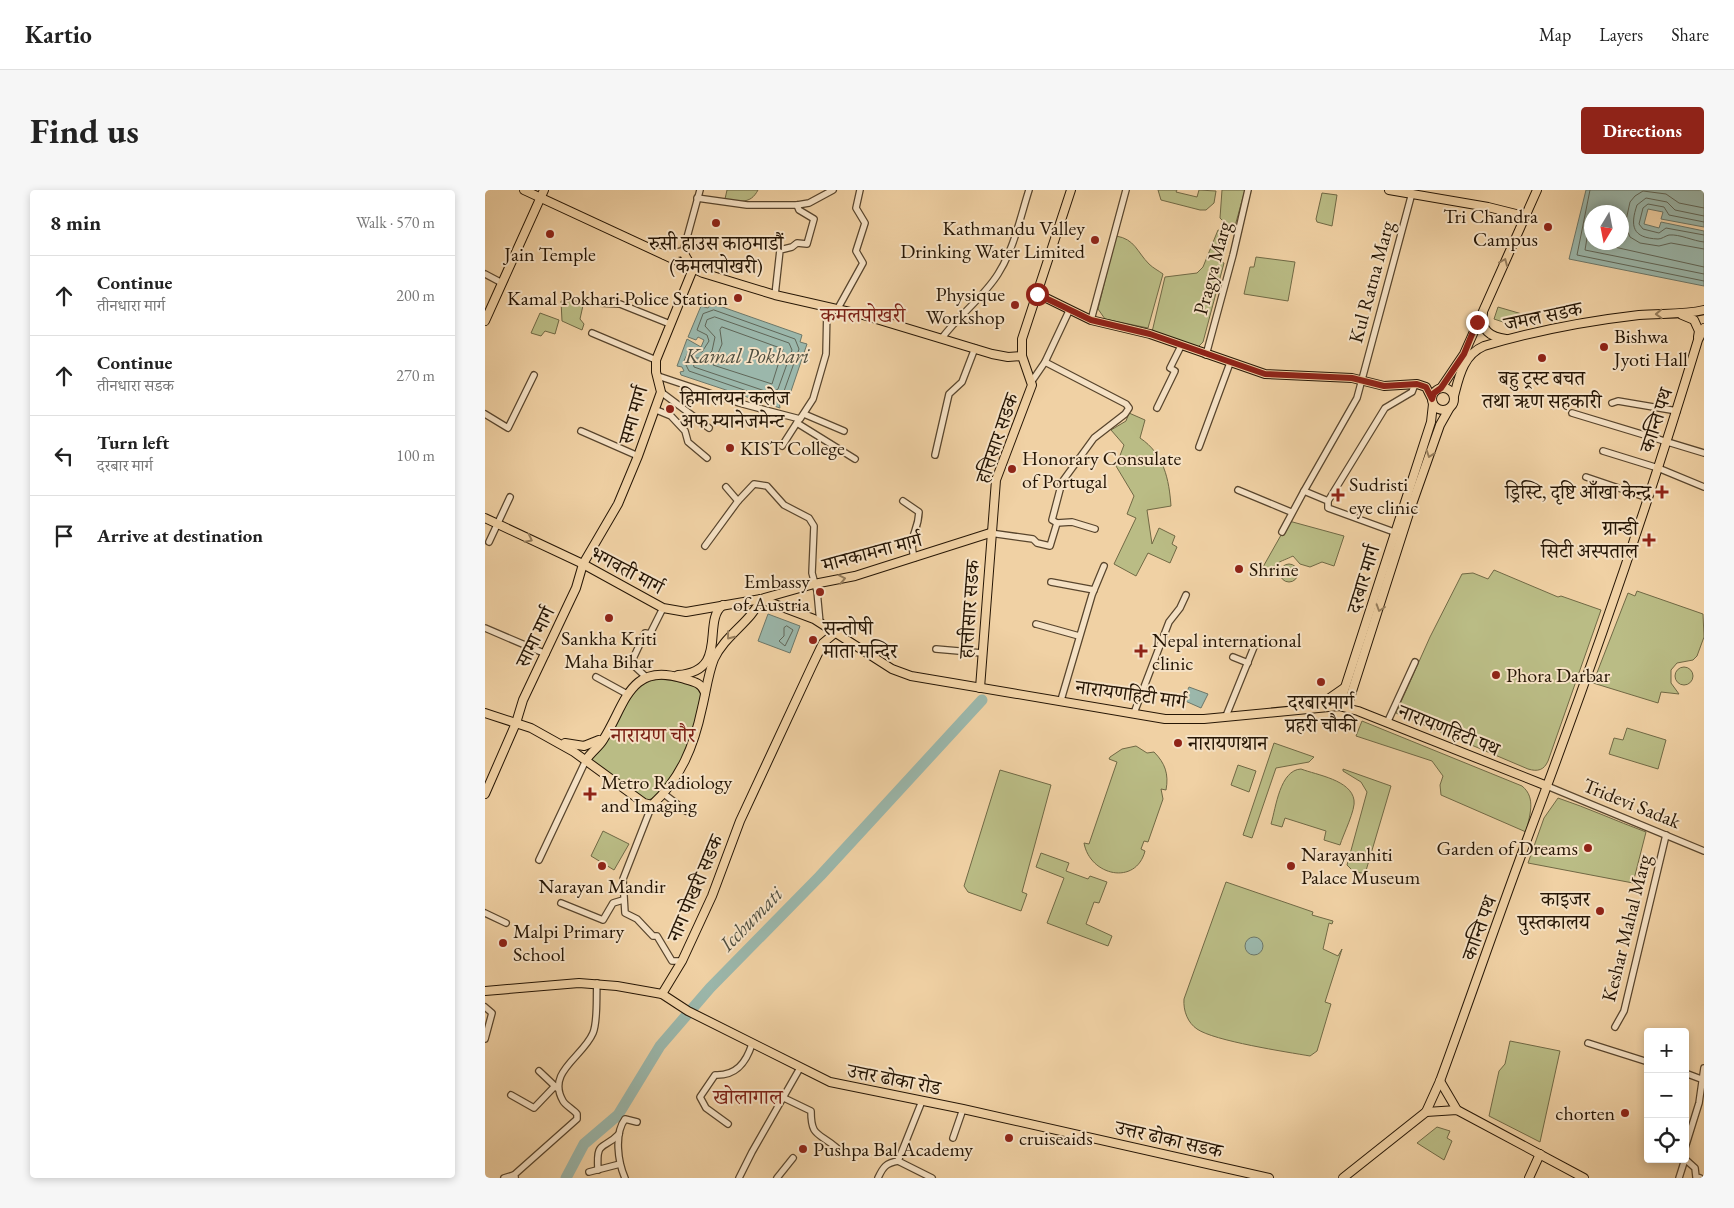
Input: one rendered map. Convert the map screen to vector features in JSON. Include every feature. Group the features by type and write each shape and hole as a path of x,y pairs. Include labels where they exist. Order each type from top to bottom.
{"main road":[{"path":"523,190 693,269 775,295 863,315 1008,358 1022,356 1022,339 1071,190"},
{"path":"485,322 544,190"},
{"path":"1389,190 1425,193 1524,216"},
{"path":"1433,401 1434,393 1441,388 1464,354 1537,190"},
{"path":"664,255 683,252 693,269"},
{"name":"समा मार्ग","path":"583,564 618,504 638,456 653,409 661,392 656,360 693,269"},
{"path":"1037,294 1091,320 1150,334 1206,355 1272,375 1363,379 1384,386 1416,384 1426,387 1433,401 1442,410 1449,409 1454,402 1454,396 1448,389 1441,388"},
{"path":"1484,306 1482,323 1486,331 1495,337 1508,339"},
{"path":"1677,314 1704,310"},
{"path":"1677,314 1694,320 1699,331 1698,340"},
{"name":"जमल सडक","path":"1454,396 1463,365 1472,353 1478,349 1508,339 1589,322 1641,315 1677,314"},
{"name":"कान्ति पथ","path":"1426,1112 1440,1081 1582,694 1649,498 1698,340 1704,328"},
{"name":"हत्तिसार सडक","path":"990,533 998,472 1028,401 1032,381 1022,356"},
{"name":"दरबार मार्ग","path":"1339,706 1431,422 1433,401"},
{"name":"दरबार मार्ग","path":"1347,708 1411,507 1440,425 1449,409"},
{"name":"भगवती मार्ग","path":"485,518 583,564 663,608 686,612 761,599"},
{"name":"मानकामना मार्ग","path":"761,599 814,584 855,576 990,533"},
{"name":"हात्तीसार सडक","path":"980,688 990,533"},
{"name":"सामा मार्ग","path":"485,794 516,723 523,700 576,588 583,564"},
{"path":"674,676 694,672 704,664 758,606 761,599"},
{"name":"नारायणहिटी मार्ग","path":"761,599 797,611 820,623 892,669 911,676 1165,719 1190,720 1317,706 1339,706"},
{"path":"544,735 585,760 644,803 652,805 664,794 689,755 714,653 715,618 719,608 723,605"},
{"name":"नाग पोखरी सडक","path":"662,994 682,961 712,896 740,821 806,677 823,644 835,633"},
{"path":"585,760 609,730 627,694 645,676 657,674 674,676 698,684 704,688 705,693"},
{"path":"1317,706 1329,700 1344,688"},
{"path":"1353,690 1352,696 1355,703 1371,716"},
{"name":"नारायणहिटी पथ","path":"1339,706 1371,716 1547,786"},
{"path":"485,713 516,723 570,745 584,746 595,742 609,730"},
{"path":"485,991 564,983 597,983 662,994"},
{"name":"उत्तर ढोका रोड","path":"662,994 752,1044 830,1082 963,1109 1091,1139"},
{"path":"1440,1081 1457,1110"},
{"path":"1343,1178 1426,1112 1457,1110 1585,1178"},
{"name":"उत्तर ढोका सडक","path":"1091,1139 1269,1178"},
{"path":"1529,1178 1540,1154"}],"street":[{"path":"683,252 700,190"},
{"path":"697,198 747,204 797,205 809,203 833,190"},
{"path":"837,310 863,263 856,251 865,223 856,208 860,190"},
{"path":"942,338 957,318 986,290 999,273 1010,252 1029,190"},
{"path":"1091,320 1126,190"},
{"name":"Pragya Marg","path":"1206,355 1248,190"},
{"name":"Kul Ratna Marg","path":"1282,532 1291,512 1357,398 1412,193"},
{"path":"775,295 780,250 792,247 797,243 807,244 815,223 815,219 799,210 797,205"},
{"path":"485,274 502,283"},
{"path":"599,303 620,304 670,324"},
{"path":"781,446 813,399 826,354 825,323 827,308"},
{"path":"1032,381 1045,362 1069,311"},
{"path":"592,333 656,360"},
{"path":"1157,408 1175,371 1170,368 1181,346"},
{"path":"935,455 949,394 962,382 975,348"},
{"path":"1045,362 1126,404 1129,408 1125,414 1094,438 1062,482 1052,520 1071,522 1095,529"},
{"path":"1199,447 1230,363"},
{"path":"485,414 507,428 534,374"},
{"path":"658,376 732,401 844,430"},
{"path":"1394,532 1328,508 1328,501 1383,410 1412,392 1416,384"},
{"path":"661,392 709,428"},
{"path":"1612,403 1618,401 1677,411"},
{"path":"653,409 671,416 685,431 688,442 707,458"},
{"path":"1572,413 1704,453"},
{"path":"800,419 855,459"},
{"path":"581,431 638,456"},
{"path":"1603,451 1658,468 1704,487"},
{"path":"1586,477 1649,498"},
{"path":"705,546 738,501 754,484 767,486 784,505 809,518 814,526 812,567 814,584 817,591 820,623"},
{"path":"726,487 738,501"},
{"path":"1238,490 1291,512"},
{"path":"1304,491 1328,501"},
{"path":"489,542 510,497"},
{"path":"903,501 919,512 918,524 911,538 914,558"},
{"path":"990,533 1033,539 1037,543 1050,546 1057,522"},
{"path":"1061,700 1079,636 1104,566"},
{"path":"1051,582 1094,590"},
{"path":"1134,713 1169,622 1180,608 1186,595"},
{"path":"645,676 631,663 645,633 650,634 663,608"},
{"path":"1036,624 1079,636"},
{"path":"485,628 546,654"},
{"path":"1226,716 1254,647"},
{"path":"936,649 982,653"},
{"path":"1233,656 1248,663"},
{"path":"1387,723 1415,662"},
{"path":"596,677 627,694"},
{"path":"539,860 585,760"},
{"name":"Tridevi Sadak","path":"1547,786 1704,851"},
{"path":"664,794 686,811"},
{"path":"652,805 627,862 623,879 625,913 637,920 653,936 657,936 672,960 682,961"},
{"name":"Keshar Mahal Marg","path":"1615,1027 1624,1011 1666,835"},
{"path":"561,903 603,920 613,903 623,900"},
{"path":"485,913 506,923"},
{"path":"511,1094 534,1108 557,1088 559,1077 583,1049 594,1030 597,983"},
{"path":"485,1007 493,1013 485,1039"},
{"path":"1588,1043 1644,1061"},
{"path":"728,1124 706,1108 700,1097 715,1075 728,1075 737,1069 752,1044"},
{"path":"739,1178 751,1152 800,1068"},
{"path":"1689,1135 1699,1103 1704,1068"},
{"path":"504,1178 514,1176 577,1119 577,1114 566,1105 557,1088 539,1071"},
{"path":"1689,1074 1701,1079"},
{"path":"784,1098 811,1111 809,1120 815,1132 837,1148"},
{"path":"898,1161 922,1102"},
{"path":"953,1138 963,1109"},
{"path":"625,1178 620,1164 620,1126 625,1119 637,1122"},
{"path":"598,1170 597,1154 600,1147 604,1142 613,1141 619,1134"},
{"path":"777,1178 793,1158"},
{"path":"878,1178 883,1167 888,1163 898,1161 932,1178"},
{"path":"1689,1162 1693,1164 1696,1176 1700,1178"},
{"path":"1679,1178 1684,1163"},
{"path":"589,1172 620,1164"}],"green space":[{"path":"727,190 758,190 752,198 740,201 725,199"},
{"path":"1158,190 1177,190 1176,192 1197,197 1199,190 1216,191 1214,203 1206,210 1200,210 1161,200"},
{"path":"1222,190 1245,190 1235,226 1226,224 1220,218"},
{"path":"1322,193 1337,195 1332,226 1317,222 1316,219"},
{"path":"1218,230 1225,232 1219,261 1224,263 1203,342 1197,348 1152,332 1165,277 1197,273 1203,267"},
{"path":"1116,236 1132,243 1149,264 1163,274 1148,328 1105,319 1098,309"},
{"path":"1256,257 1295,262 1288,301 1244,294 1250,267 1254,267"},
{"path":"561,301 584,301 580,319 584,324 582,330 562,321"},
{"path":"1498,307 1522,314 1518,327 1494,319"},
{"path":"540,313 559,320 555,334 545,331 541,336 531,333"},
{"path":"1129,413 1145,420 1140,438 1148,444 1160,459 1169,486 1171,506 1147,510 1152,544 1159,528 1175,536 1172,544 1177,547 1170,563 1148,553 1136,576 1114,564 1136,518 1127,514 1134,496 1116,466 1124,445 1111,430 1126,421"},
{"path":"1289,521 1344,536 1334,566 1322,562 1310,567 1300,564 1293,556 1276,565 1269,577 1259,574"},
{"path":"1289,564 1295,567 1298,573 1295,579 1289,582 1283,579 1280,573 1283,567"},
{"name":"Phora Darbar","path":"1494,570 1558,597 1561,596 1601,610 1548,761 1543,768 1538,770 1528,769 1396,713 1430,637 1462,574 1473,573 1488,579"},
{"path":"1637,591 1703,614 1704,637 1697,656 1693,660 1677,663 1671,670 1671,683 1679,694 1661,692 1658,703 1593,683 1628,593 1635,596"},
{"path":"1680,667 1688,667 1693,672 1691,683 1680,685 1675,680 1675,672"},
{"path":"659,679 692,683 702,691 693,731 678,767 660,791 654,797 647,800 590,760 608,739 634,694 649,682"},
{"path":"1362,721 1522,786 1527,791 1531,802 1526,832 1441,795 1440,785 1443,776 1432,761 1356,736"},
{"path":"1627,728 1666,740 1658,769 1609,754 1614,738 1623,740"},
{"path":"1274,743 1314,757 1309,762 1276,768 1252,838 1243,835"},
{"path":"1136,746 1147,753 1154,752 1161,760 1167,779 1166,790 1161,789 1163,799 1148,842 1144,841 1141,849 1145,851 1140,862 1133,869 1123,873 1113,872 1095,863 1088,854 1084,843 1089,844 1117,762 1109,759 1110,757 1122,749"},
{"path":"1238,765 1256,771 1249,792 1231,785"},
{"path":"1301,769 1332,779 1352,793 1354,800 1353,809 1340,845 1324,840 1326,831 1285,818 1282,827 1271,824 1277,799 1284,782 1294,771"},
{"path":"1343,769 1391,786 1365,874 1353,871 1347,865 1367,792 1361,782 1343,771"},
{"path":"1000,770 1051,785 1022,892 1027,894 1021,911 968,892 964,886"},
{"name":"Garden of Dreams","path":"1558,798 1646,832 1633,883 1528,863 1544,818"},
{"path":"603,831 629,844 614,870 591,856"},
{"path":"1041,853 1069,863 1066,871 1088,879 1090,876 1107,882 1099,903 1094,902 1086,924 1112,936 1108,946 1047,923 1064,878 1036,867"},
{"path":"1226,882 1313,912 1312,915 1333,921 1332,924 1329,923 1323,949 1338,956 1342,949 1325,1002 1331,1004 1317,1051 1310,1056 1251,1046 1219,1038 1197,1029 1187,1016 1184,1008 1184,999"},
{"path":"1510,1041 1560,1051 1540,1142 1489,1116 1499,1071 1505,1064"},
{"path":"1437,1127 1450,1131 1447,1138 1452,1141 1444,1160 1417,1143"}],"water":[{"path":"1586,190 1704,190 1704,227 1661,219 1663,212 1648,209 1644,224 1659,228 1661,222 1704,231 1704,286 1569,259"},
{"name":"Kamal Pokhari","path":"711,303 802,335 800,342 807,344 787,403 783,400 779,401 780,408 681,375 680,372 684,371 682,367 677,366 687,339 701,347 704,340 698,337 696,340 688,337 701,306 708,308"},
{"path":"768,614 800,626 790,653 758,641"},
{"path":"1189,687 1208,694 1201,708 1183,700"},
{"path":"1254,937 1260,940 1263,946 1260,952 1254,955 1248,952 1245,946 1248,940"}],"waterway":[{"name":"Icchumati","path":"566,1178 584,1144 618,1115 660,1046 710,988 820,876 982,700"}],"place":[{"name":"रुसी हाउस काठमाडौं (कमलपोखरी)","path":"716,223"},
{"name":"Tri Chandra Campus","path":"1548,227"},
{"name":"Jain Temple","path":"550,234"},
{"name":"Kathmandu Valley Drinking Water Limited","path":"1095,240"},
{"name":"Kamal Pokhari Police Station","path":"738,298"},
{"name":"Physique Workshop","path":"1015,305"},
{"name":"Bishwa Jyoti Hall","path":"1604,347"},
{"name":"बहु ट्रस्ट बचत तथा ऋण सहकारी","path":"1542,358"},
{"name":"हिमालयन कलेज अफ म्यानेजमेन्ट","path":"670,409"},
{"name":"KIST College","path":"730,448"},
{"name":"Honorary Consulate of Portugal","path":"1012,469"},
{"name":"ड्रिस्टि, दृष्टि आँखा केन्द्र","path":"1662,492"},
{"name":"Sudristi eye clinic","path":"1338,495"},
{"name":"ग्रान्डी सिटी अस्पताल","path":"1649,540"},
{"name":"Shrine","path":"1239,569"},
{"name":"Embassy of Austria","path":"820,592"},
{"name":"Sankha Kriti Maha Bihar","path":"609,618"},
{"name":"सन्तोषी माता मन्दिर","path":"813,640"},
{"name":"Nepal international clinic","path":"1141,651"},
{"name":"Phora Darbar","path":"1496,675"},
{"name":"दरबारमार्ग प्रहरी चौकी","path":"1321,682"},
{"name":"नारायणथान","path":"1178,743"},
{"name":"Metro Radiology and Imaging","path":"590,794"},
{"name":"Garden of Dreams","path":"1588,848"},
{"name":"Narayan Mandir","path":"602,866"},
{"name":"Narayanhiti Palace Museum","path":"1291,866"},
{"name":"काइजर पुस्तकालय","path":"1600,911"},
{"name":"Malpi Primary School","path":"503,943"},
{"name":"chorten","path":"1625,1113"},
{"name":"cruiseaids","path":"1009,1138"},
{"name":"Pushpa Bal Academy","path":"803,1149"}],"district":[{"name":"कमलपोखरी","path":"863,315"},
{"name":"नारायण चौर","path":"653,735"},
{"name":"खोलागाल","path":"748,1097"}],"route":[{"path":"1037,294 1091,320 1150,334 1259,373 1363,379 1384,386 1417,384 1426,387 1430,391 1432,399 1434,393 1441,388 1464,354 1477,322"}]}
